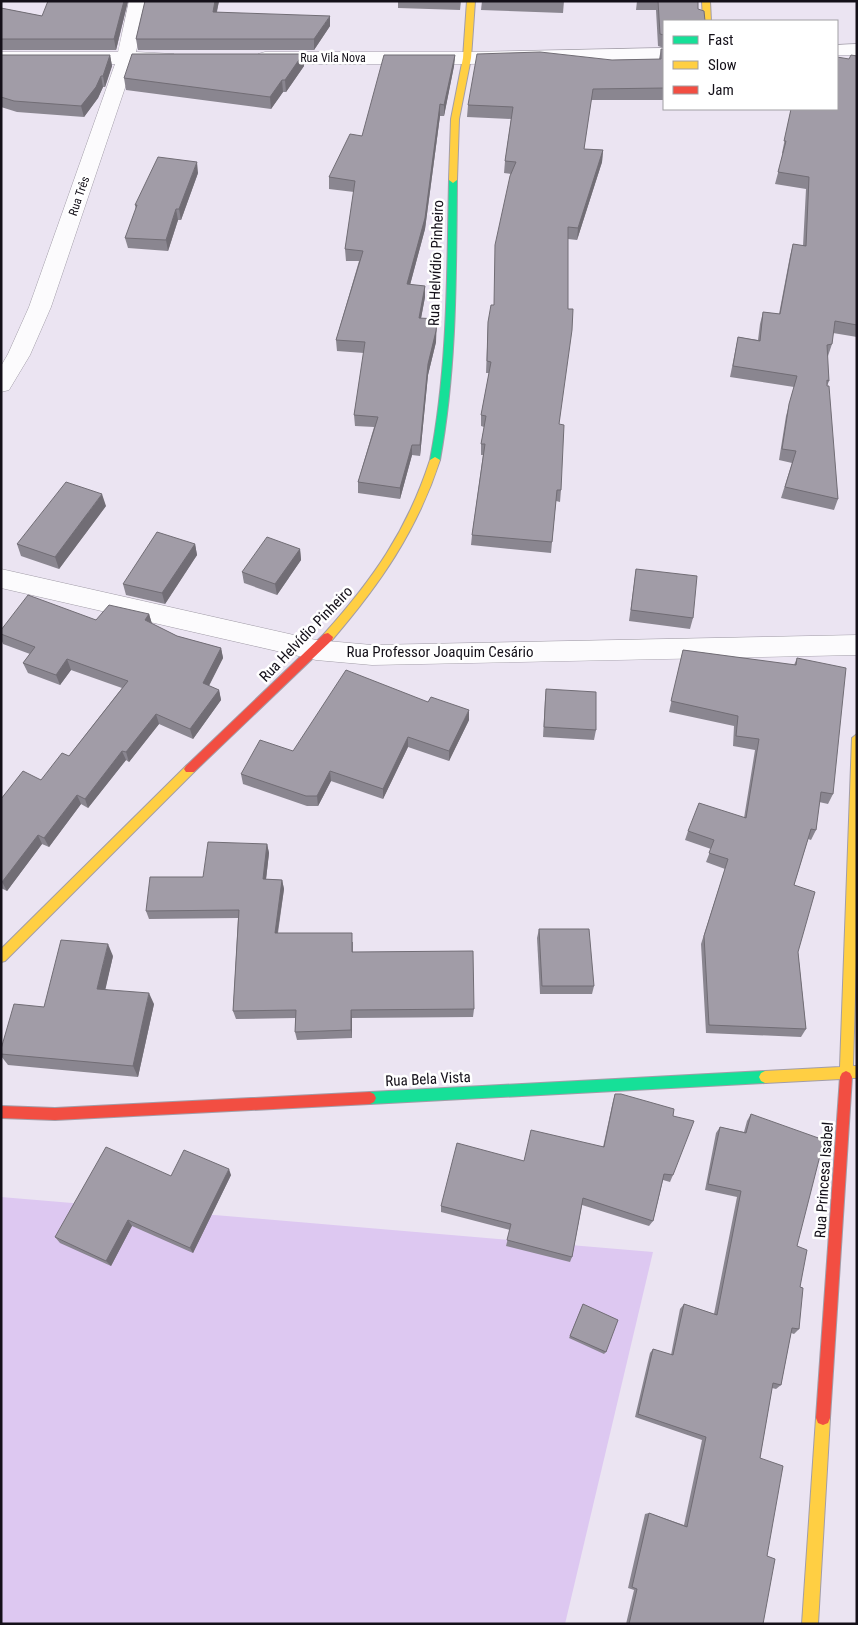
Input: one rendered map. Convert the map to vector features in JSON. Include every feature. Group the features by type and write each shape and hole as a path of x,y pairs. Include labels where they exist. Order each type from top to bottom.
{"street":[{"name":"Rua Três","path":"1,384 19,355 40,307 126,58 138,1"},
{"name":"Rua Helvídio Pinheiro","path":"1,957 234,725 316,650 363,598 394,554 419,505 436,462 444,420 448,373 455,120 467,58 471,1"},
{"path":"706,1 706,20"},
{"path":"838,50 857,49"},
{"name":"Rua Vila Nova","path":"243,58 467,58 663,54"},
{"path":"1,58 184,58"},
{"name":"Rua Professor Joaquim Cesário","path":"1,578 316,650 372,655 857,645"},
{"name":"Rua Princesa Isabel","path":"810,1624 851,1072 857,738"},
{"name":"Rua Bela Vista","path":"1,1112 55,1114 851,1072"}],"shaded area":[{"path":"1,1197 653,1252 565,1624 1,1624"}],"building":[{"path":"48,1 124,1 114,39 1,39 1,8 42,16"},
{"path":"145,1 215,1 213,12 330,16 314,39 136,39"},
{"path":"658,1 698,1 698,9 704,11 705,20 663,20 663,35 660,34"},
{"path":"661,49 663,49 663,88 593,89 584,149 603,150 578,228 568,227 568,309 573,309 572,330 559,424 564,425 561,490 557,490 552,542 472,535 485,444 481,444 486,416 481,415 491,362 487,361 488,322 491,305 494,305 495,245 510,176 516,162 505,161 513,107 468,105 477,54 540,52 612,60 661,59"},
{"path":"132,54 303,54 285,80 282,80 270,97 124,78"},
{"path":"1,55 110,55 103,76 101,76 96,87 81,106 14,101 1,97"},
{"path":"384,55 455,55 444,105 440,104 425,218 407,284 425,286 419,318 437,319 428,364 420,445 412,445 400,488 358,482 378,417 354,415 365,342 336,340 363,251 345,249 355,181 329,177 350,134 362,136"},
{"path":"851,55 857,56 857,325 835,321 832,344 827,345 829,381 827,380 827,386 829,386 838,499 785,487 796,451 782,449 789,404 797,376 733,366 738,337 760,341 763,312 780,314 793,244 806,246 809,177 778,172 786,141 784,141 791,110 838,110 838,57 849,59"},
{"path":"158,157 197,162 179,209 176,209 166,240 125,238 137,205 135,205"},
{"path":"66,482 102,494 55,557 17,544"},
{"path":"157,532 195,544 162,593 123,584"},
{"path":"267,537 300,549 275,584 242,572"},
{"path":"636,569 697,576 693,618 631,610"},
{"path":"28,595 96,620 109,605 149,614 145,620 177,636 221,648 203,683 219,690 190,729 156,714 126,752 122,751 85,799 77,795 44,838 38,835 1,882 1,799 23,771 41,780 62,753 69,756 128,681 67,659 56,675 23,663 35,647 1,634 1,630"},
{"path":"683,650 796,665 797,658 846,668 833,794 821,792 816,830 811,829 794,885 815,892 798,952 806,1029 709,1025 704,936 728,859 709,853 714,840 688,831 699,803 746,818 759,739 736,736 738,716 671,701"},
{"path":"346,670 428,702 431,697 469,710 449,751 408,737 383,789 330,771 317,796 306,796 241,774 260,740 293,751"},
{"path":"546,689 596,692 596,730 544,727"},
{"path":"208,842 267,844 263,879 282,880 275,933 352,933 352,952 473,951 474,1009 351,1010 351,1030 295,1032 296,1010 233,1011 239,910 146,911 150,877 203,877"},
{"path":"539,929 589,929 594,986 542,986"},
{"path":"61,940 108,944 97,989 149,993 133,1066 1,1054 14,1004 44,1007"},
{"path":"615,1094 674,1109 673,1116 694,1121 673,1175 664,1174 653,1221 583,1198 572,1257 507,1240 511,1224 441,1206 457,1143 524,1161 531,1130 604,1147"},
{"path":"751,1114 824,1140 797,1246 807,1250 800,1287 803,1288 799,1329 792,1328 781,1385 773,1383 760,1458 783,1466 767,1556 775,1559 763,1624 629,1624 637,1589 632,1587 649,1513 687,1527 706,1437 638,1414 653,1349 673,1355 684,1304 717,1315 741,1191 708,1184 720,1127 746,1133"},
{"path":"106,1147 171,1176 184,1150 229,1169 190,1248 128,1220 106,1261 55,1237"},
{"path":"583,1304 618,1320 606,1352 570,1336"}],"traffic: fast":[{"path":"435,460 446,391 449,356 453,180"},
{"path":"370,1098 765,1077"}],"traffic: slow":[{"path":"453,180 455,119 467,58 471,1"},
{"path":"706,1 707,20"},
{"path":"328,637 362,597 392,555 417,510 435,460"},
{"path":"846,1077 857,738"},
{"path":"1,957 190,769"},
{"path":"765,1077 857,1072"},
{"path":"810,1624 823,1418"}],"traffic: jam":[{"path":"190,769 328,637"},
{"path":"823,1418 846,1077"},
{"path":"1,1112 55,1114 370,1098"}]}
